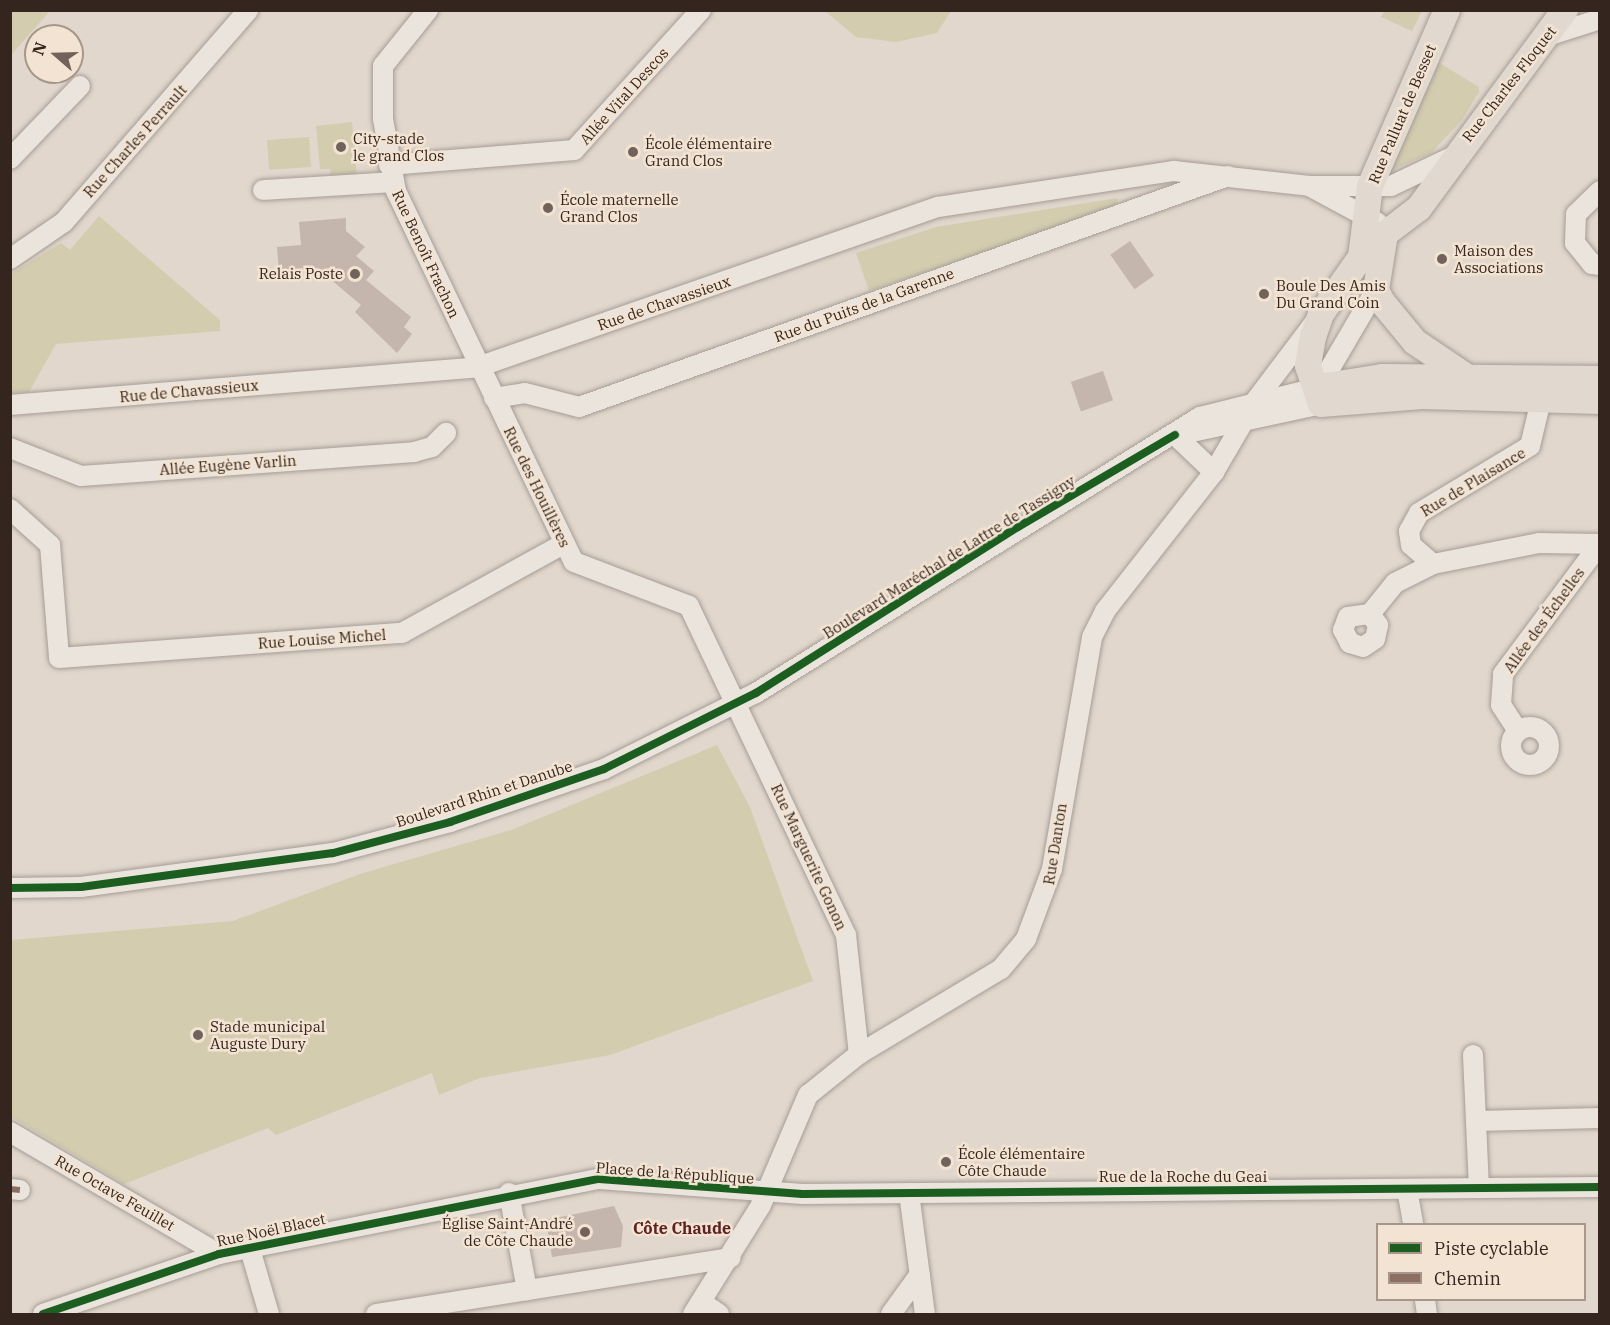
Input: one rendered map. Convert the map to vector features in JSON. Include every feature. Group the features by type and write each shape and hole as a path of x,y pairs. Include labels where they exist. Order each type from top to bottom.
{"main road":[{"name":"Rue Palluat de Besset","path":"1321,314 1356,267 1370,186 1447,10"},
{"name":"Rue Charles Floquet","path":"1393,227 1419,208 1452,158 1565,10"},
{"path":"1393,227 1385,234 1376,290 1415,342 1464,375"},
{"path":"1320,396 1308,366 1321,314"},
{"name":"Boulevard Maréchal de Lattre de Tassigny","path":"1320,396 1382,376 1464,375 1599,379"},
{"name":"Boulevard Maréchal de Lattre de Tassigny","path":"1320,396 1422,396 1599,401"}],"street":[{"name":"Rue Charles Perrault","path":"10,259 64,222 248,10"},
{"name":"Rue Benoît Frachon","path":"428,10 383,66 391,174 478,367"},
{"name":"Allée Vital Descos","path":"264,190 574,150 700,10"},
{"path":"1544,37 1599,19"},
{"path":"10,159 80,86"},
{"name":"Rue Charles Floquet","path":"1370,186 1391,186 1452,158"},
{"name":"Rue de Chavassieux","path":"10,405 478,367 938,207 1174,171 1230,175 1309,186 1370,186"},
{"name":"Rue du Puits de la Garenne","path":"494,398 525,393 579,407 1230,175"},
{"name":"Rue de Chavassieux","path":"1309,186 1364,219 1393,227"},
{"path":"1599,191 1576,214 1575,243 1592,264 1599,265"},
{"path":"1320,396 1376,290"},
{"name":"Rue Danton","path":"697,1308 730,1258 768,1193 808,1095 859,1054 1001,969 1026,939 1048,886 1092,637 1106,610 1214,472 1248,421 1256,399 1321,314"},
{"name":"Rue des Houillères","path":"478,367 574,562 689,606 738,703"},
{"name":"Boulevard Maréchal de Lattre de Tassigny","path":"738,703 1175,435 1200,417 1256,399 1320,396"},
{"name":"Boulevard Maréchal de Lattre de Tassigny","path":"1175,435 1248,421 1320,396"},
{"name":"Rue de Plaisance","path":"1433,564 1411,545 1414,518 1530,446 1541,400"},
{"name":"Allée Eugène Varlin","path":"10,448 81,476 414,452 432,447 446,433"},
{"path":"1175,435 1214,472"},
{"name":"Rue Louise Michel","path":"10,509 50,545 59,658 402,633 564,544"},
{"path":"1370,614 1395,583 1433,564 1539,543 1599,544"},
{"name":"Allée des Échelles","path":"1518,731 1501,705 1503,674 1599,544"},
{"name":"Boulevard Rhin et Danube","path":"10,888 81,887 333,853 450,822 604,769 738,703"},
{"name":"Rue Marguerite Gonon","path":"738,703 846,935 859,1054"},
{"path":"1473,1055 1479,1188"},
{"path":"1476,1121 1599,1118"},
{"name":"Rue Octave Feuillet","path":"10,1132 219,1254"},
{"name":"Place de la République","path":"509,1193 599,1179 768,1193"},
{"name":"Rue de la Roche du Geai","path":"768,1193 1599,1187"},
{"path":"1407,1189 1413,1223"},
{"path":"509,1193 527,1290"},
{"name":"Rue Noël Blacet","path":"43,1314 219,1254 509,1193"},
{"path":"909,1193 925,1314"},
{"path":"249,1249 269,1314"},
{"path":"375,1314 730,1258"},
{"path":"891,1314 920,1274"},
{"path":"697,1308 719,1314"}],"shaded area":[{"path":"1385,10 1422,11 1412,31 1381,17"},
{"path":"10,11 50,11 38,24 24,24 24,40 11,55"},
{"path":"825,11 951,11 937,33 896,42 856,37"},
{"path":"1436,61 1479,87 1479,92 1462,120 1431,153 1392,170"},
{"name":"City-stade le grand Clos","path":"352,122 357,176 331,178 330,169 320,169 316,126"},
{"path":"309,137 311,167 269,170 267,140"},
{"path":"1117,198 1118,207 869,291 856,253 936,227"},
{"path":"99,216 220,320 220,331 56,344 29,392 11,393 11,274 61,243 70,250"},
{"path":"717,745 750,807 813,981 610,1055 480,1078 439,1095 432,1073 276,1135 268,1128 124,1184 11,1117 11,940 233,921 360,874 511,830"}],"building":[{"path":"346,218 346,231 365,247 356,256 374,271 366,280 411,317 404,327 412,334 397,353 355,312 361,305 317,268 279,271 277,247 301,245 299,222"},
{"path":"1130,241 1154,275 1134,289 1110,255"},
{"path":"1103,371 1113,400 1081,411 1071,382"},
{"name":"Église Saint-André de Côte Chaude","path":"614,1206 623,1226 621,1247 552,1257 546,1220"}],"marked path":[{"path":"10,1189 20,1190"}],"cycle path":[{"path":"10,888 81,887 333,853 450,822 604,769 756,693 1018,527 1175,435"},
{"path":"43,1314 219,1254 599,1179 802,1194 1600,1187"}],"place":[{"name":"City-stade le grand Clos","path":"341,147"},
{"name":"École élémentaire Grand Clos","path":"633,152"},
{"name":"École maternelle Grand Clos","path":"548,208"},
{"name":"Maison des Associations","path":"1442,259"},
{"name":"Relais Poste","path":"355,274"},
{"name":"Boule Des Amis Du Grand Coin","path":"1264,294"},
{"name":"Stade municipal Auguste Dury","path":"198,1035"},
{"name":"École élémentaire Côte Chaude","path":"946,1162"},
{"name":"Église Saint-André de Côte Chaude","path":"585,1232"}],"district":[{"name":"Côte Chaude","path":"682,1228"}]}
